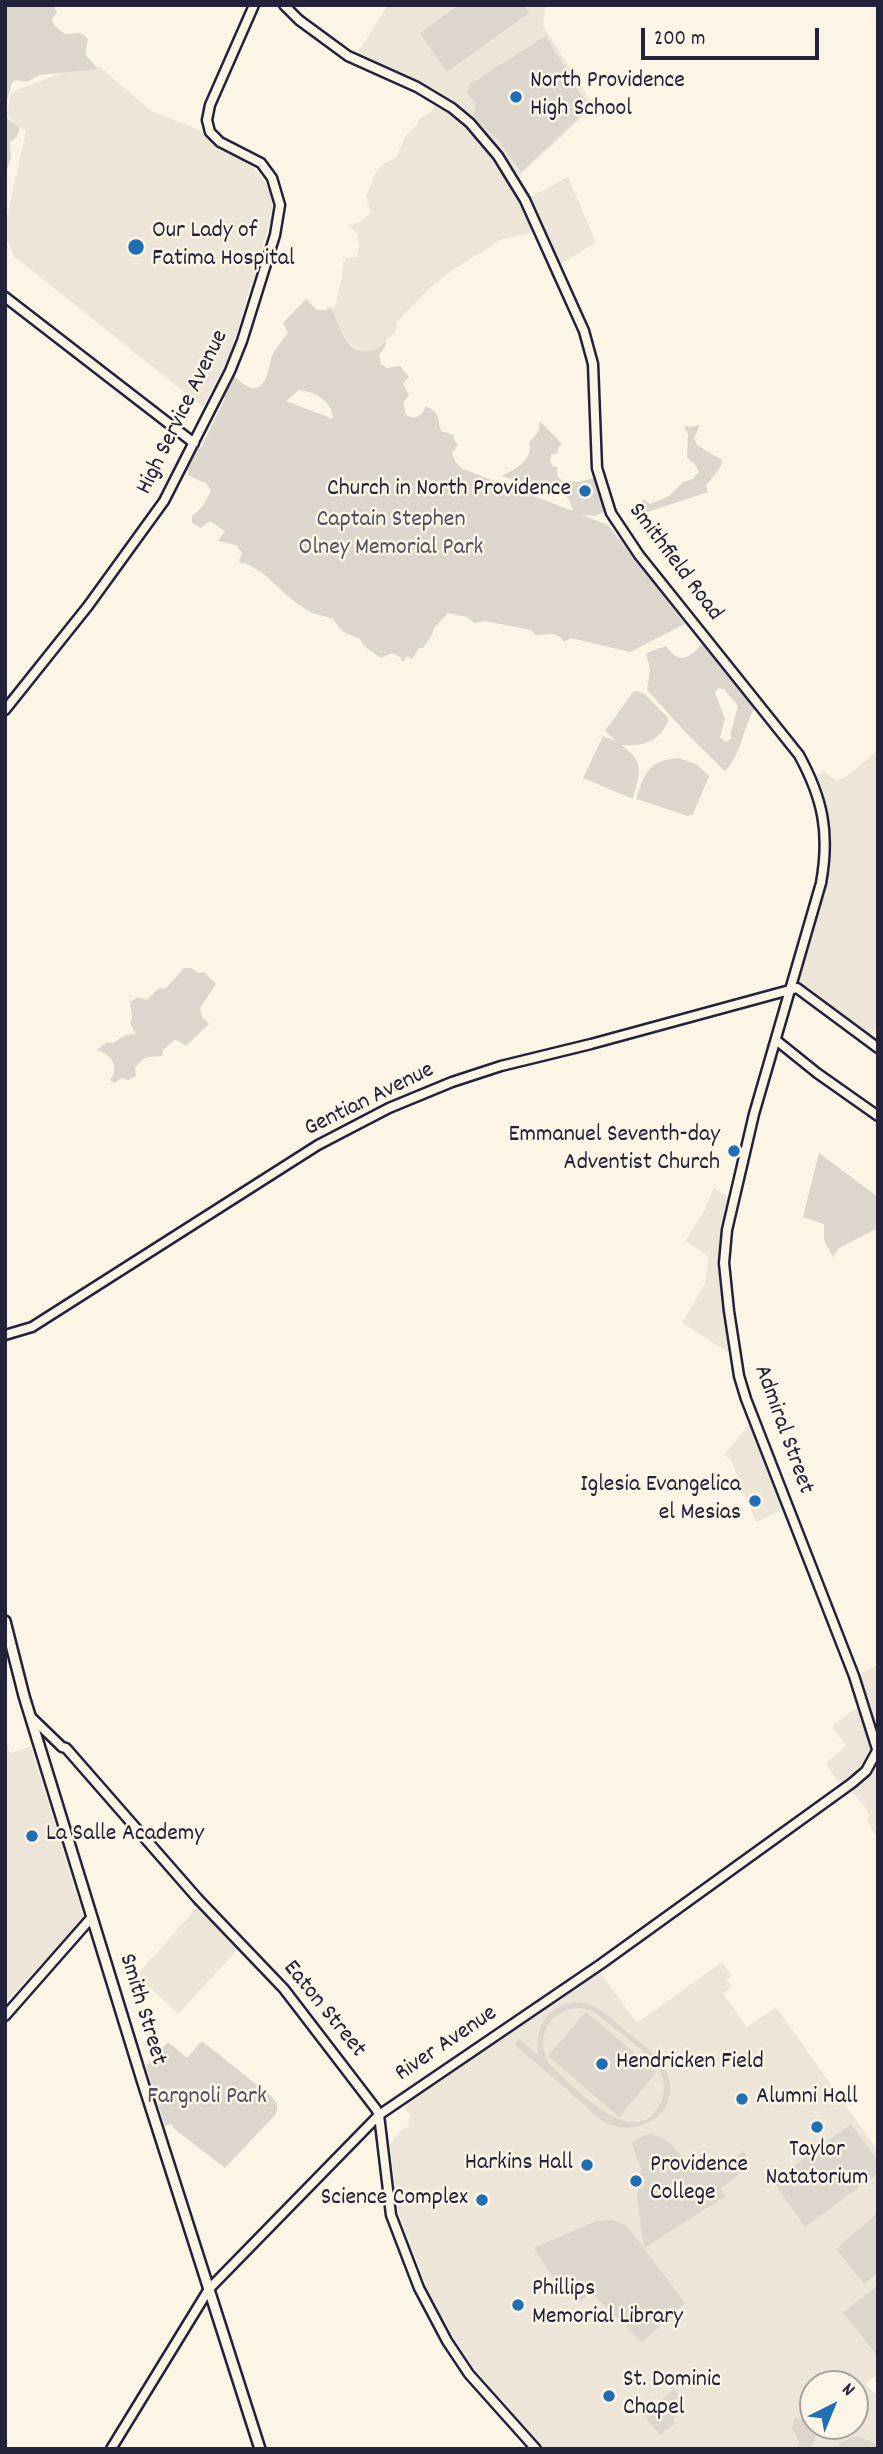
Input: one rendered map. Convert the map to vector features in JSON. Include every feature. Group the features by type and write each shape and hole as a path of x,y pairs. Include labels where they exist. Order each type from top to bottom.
{"main road":[{"name":"Smith Street","path":"5,1621 31,1717 92,1917 260,2449"}],"street":[{"name":"High Service Avenue","path":"5,710 89,606 160,508 239,350 278,225 279,197 267,170 251,156 220,142 210,132 207,120 210,104 254,5"},
{"name":"Smithfield Road","path":"284,5 299,20 348,56 417,87 452,108 476,129 498,156 525,200 584,331 593,373 597,468 611,513 639,555 799,755 817,793 825,830 825,859 812,918 790,989"},
{"path":"5,297 194,443"},
{"path":"790,989 796,988 802,992 878,1048"},
{"name":"Admiral Street","path":"790,989 754,1114 727,1230 725,1273 730,1318 739,1376 746,1399 851,1668 878,1751"},
{"name":"Gentian Avenue","path":"5,1335 32,1327 318,1145 389,1108 492,1069 790,989"},
{"path":"776,1040 878,1116"},
{"name":"Eaton Street","path":"31,1717 81,1763 198,1899 284,1989 379,2115"},
{"name":"River Avenue","path":"111,2449 209,2289 379,2115 601,1964 852,1783 866,1771 878,1751"},
{"path":"5,2016 92,1917"},
{"path":"379,2115 391,2215 417,2284 447,2341 469,2374 536,2449"}],"shaded area":[{"name":"North Providence High School","path":"388,5 545,5 543,26 594,106 519,176 476,121 460,108 432,88 357,54"},
{"name":"Our Lady of Fatima Hospital","path":"100,67 151,111 201,131 219,150 248,163 261,176 276,201 231,352 203,407 15,257 5,236 5,225 26,132 7,116 11,92 64,72"},
{"path":"438,101 477,133 525,200 568,177 596,243 557,266 537,232 503,239 451,271 397,322 395,333 373,351 363,352 347,342 330,307 335,306 343,263 346,258 357,257 357,234 348,224 359,223 371,213 366,197 376,172 384,163 396,158 406,135 420,118 431,112"},
{"path":"878,750 878,1025 868,1039 792,984 820,876 822,828 811,777 825,772 836,781 847,776"},
{"path":"714,1188 733,1200 723,1258 737,1355 682,1323 705,1284 708,1261 706,1254 685,1241 703,1213"},
{"path":"752,1421 788,1507 756,1522 731,1460 724,1455"},
{"path":"878,1665 878,1840 867,1820 869,1815 863,1804 848,1788 843,1789 826,1764 846,1746 832,1726 861,1705 852,1678"},
{"name":"La Salle Academy","path":"5,1739 10,1753 31,1747 84,1919 5,2003"},
{"path":"199,1905 239,1948 178,2014 137,1975"},
{"name":"Providence College","path":"722,1962 732,1976 727,1980 732,1987 723,1994 747,2027 776,2007 878,2151 878,2374 869,2382 869,2370 799,2370 799,2440 869,2440 869,2387 878,2397 878,2449 545,2449 472,2366 453,2337 428,2290 398,2211 390,2145 404,2128 407,2129 411,2115 405,2111 407,2104 600,1972 637,2023"}],"green space":[{"path":"5,5 53,5 57,12 52,19 54,25 65,34 81,33 88,39 85,54 98,69 40,75 27,81 16,80 12,83 5,107"},
{"path":"459,5 524,5 529,13 447,72 420,33"},
{"path":"546,36 589,108 521,172 500,142 473,117 476,103 467,94 470,84"},
{"path":"5,117 20,127 17,137 10,142 11,158 5,175"},
{"name":"Captain Stephen Olney Memorial Park","path":"306,299 317,310 330,307 347,342 359,351 378,348 386,340 379,355 381,364 387,368 400,366 409,377 403,384 409,395 403,403 406,415 418,416 425,406 434,411 438,416 441,431 454,435 458,445 452,453 456,463 463,469 573,511 569,499 565,496 502,476 526,459 529,443 538,432 540,421 562,444 557,453 551,455 550,461 557,467 558,477 562,481 579,482 597,477 608,510 594,516 582,515 608,525 685,624 630,652 571,638 564,642 555,635 535,635 531,630 485,621 474,623 467,617 448,613 434,628 423,648 419,648 412,659 407,656 403,662 392,653 381,658 364,646 360,639 342,630 333,619 306,609 263,573 242,564 239,561 242,553 236,545 218,541 225,531 210,521 201,528 192,523 192,516 203,506 211,491 207,484 188,475 189,471 182,468 193,444 201,448 225,398 215,400 229,374 250,388 258,387 265,381 272,356 288,333 283,323","holes":["299,390 322,398 330,407 333,419 286,401"]},
{"path":"700,425 694,438 697,445 722,460 721,466 706,486 708,492 638,515 643,499 650,504 669,496 683,482 693,479 699,472 695,464 687,458 688,434 684,426"},
{"path":"707,640 759,702 749,719 736,755 725,771 647,690 650,670 646,653 666,646 677,657 687,657","holes":["719,688 724,689 738,706 730,735 732,738 726,742 720,737 725,719 715,693"]},
{"path":"633,692 645,694 669,719 661,733 650,741 637,745 621,745 634,757 639,768 633,799 583,778 603,736 616,741 605,731"},
{"path":"679,758 696,764 709,776 693,814 688,816 636,799 642,781 650,769 661,761"},
{"path":"184,968 204,972 216,984 200,1008 202,1017 209,1024 186,1046 174,1040 163,1050 162,1056 145,1058 135,1068 136,1076 128,1080 121,1078 115,1083 110,1080 114,1071 113,1062 97,1050 107,1042 113,1043 126,1035 136,1034 130,1023 130,1002 138,997 147,1000 159,988 167,987"},
{"path":"819,1153 878,1197 878,1228 839,1248 833,1257 824,1240 824,1224 803,1217"},
{"path":"580,2002 599,2009 648,2049 663,2065 670,2086 669,2099 664,2110 655,2119 644,2125 631,2127 617,2127 604,2122 515,2045 519,2039 538,2055 537,2044 541,2026 552,2012 569,2003","holes":["567,2010 590,2010 640,2049 661,2074 664,2083 663,2097 648,2118 635,2122 620,2120 605,2112 577,2090 547,2060 543,2040 550,2022"]},
{"name":"Hendricken Field","path":"586,2012 657,2072 619,2117 548,2056"},
{"name":"Fargnoli Park","path":"202,2041 271,2096 277,2106 276,2114 225,2168 173,2128 172,2124 165,2126 146,2066 168,2042 187,2058"},
{"path":"851,2124 878,2161 878,2173 805,2227 773,2181"},
{"path":"650,2134 668,2142 688,2166 706,2170 712,2167 717,2173 743,2151 747,2156 747,2168 720,2189 726,2196 644,2248 637,2196 641,2169 632,2143"},
{"path":"878,2213 878,2272 864,2284 836,2249"},
{"path":"613,2220 627,2226 685,2303 642,2342 592,2293 580,2302 553,2278 534,2248 596,2221"},
{"path":"878,2285 878,2356 843,2313"},
{"path":"674,2389 686,2407 673,2419 675,2423 660,2435 643,2414"},
{"path":"795,2417 799,2419 799,2440 814,2440 811,2449 794,2449 800,2443 792,2428"},
{"path":"846,2440 868,2440 878,2445 878,2449 836,2449"}],"place":[{"name":"North Providence High School","path":"516,97"},
{"name":"Our Lady of Fatima Hospital","path":"136,247"},
{"name":"Church in North Providence","path":"585,491"},
{"name":"Emmanuel Seventh-day Adventist Church","path":"734,1151"},
{"name":"Iglesia Evangelica el Mesias","path":"755,1501"},
{"name":"La Salle Academy","path":"32,1836"},
{"name":"Hendricken Field","path":"602,2064"},
{"name":"Alumni Hall","path":"742,2099"},
{"name":"Taylor Natatorium","path":"817,2127"},
{"name":"Harkins Hall","path":"587,2165"},
{"name":"Providence College","path":"636,2181"},
{"name":"Science Complex","path":"482,2200"},
{"name":"Phillips Memorial Library","path":"518,2305"},
{"name":"St. Dominic Chapel","path":"609,2396"}]}
